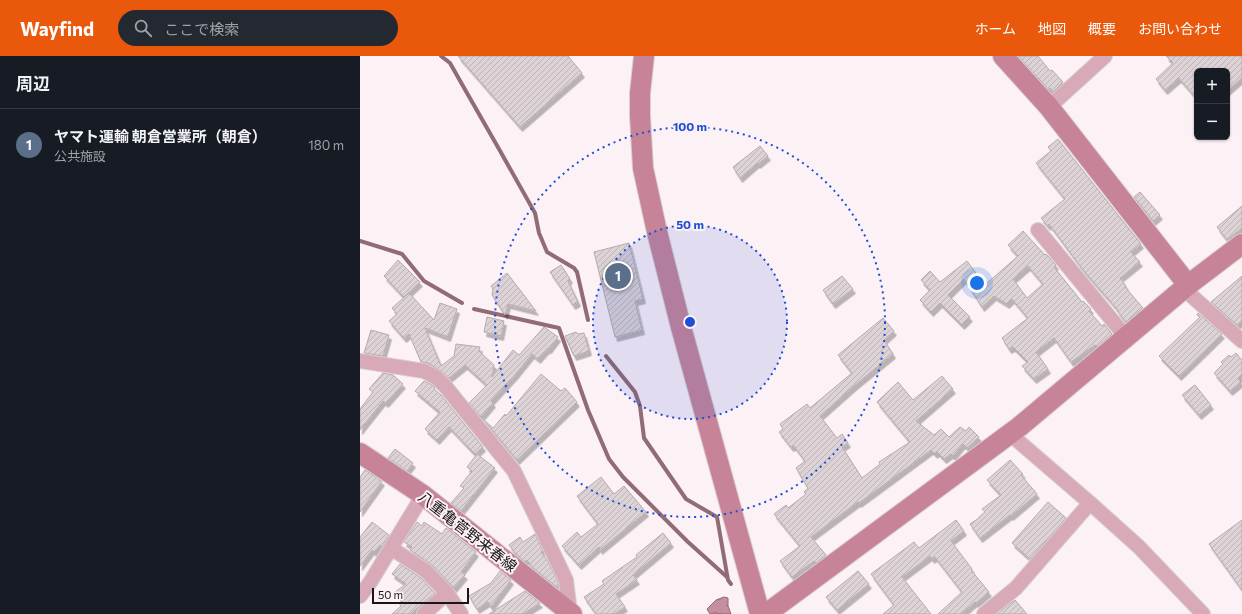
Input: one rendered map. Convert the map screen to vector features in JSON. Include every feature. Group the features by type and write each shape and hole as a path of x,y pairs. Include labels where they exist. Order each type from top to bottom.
{"street":[{"path":"644,56 640,93 643,168 657,232 681,327 760,614"},
{"path":"1003,56 1049,107 1186,287 1242,341"},
{"path":"1049,107 1105,56"},
{"path":"1038,230 1126,337"},
{"path":"766,614 1010,434 1186,287 1242,244"},
{"path":"360,361 424,371 436,378 445,386 514,471 566,580 571,613"},
{"path":"1010,434 1139,547 1203,614"},
{"name":"八重亀菅野来春線","path":"360,453 423,495 571,613"},
{"path":"360,596 371,581 423,495"},
{"path":"985,614 1016,588 1090,503"},
{"path":"391,548 426,571 447,593 461,614"},
{"path":"424,614 447,593"}],"water":[{"path":"724,597 728,598 728,606 731,614 710,614 707,609 716,600"}],"building":[{"path":"458,56 568,56 582,73 520,127"},
{"path":"1018,56 1038,56 1050,71 1052,70 1063,82 1053,92 1050,88 1049,90"},
{"path":"1166,56 1242,56 1242,78 1230,88 1230,68 1194,68 1194,96 1179,78 1165,90 1156,79 1173,63"},
{"path":"1058,139 1141,244 1131,252 1140,262 1120,278 1126,286 1125,287 1143,308 1126,322 1117,309 1083,270 1049,224 1048,226 1041,218 1065,199 1036,163 1051,151 1048,147"},
{"path":"760,146 768,156 758,164 757,163 740,178 733,167"},
{"path":"1140,192 1160,215 1153,221 1134,197"},
{"path":"1242,206 1242,228 1227,240 1217,227"},
{"path":"1023,231 1056,265 1054,267 1082,302 1083,301 1091,309 1089,311 1102,326 1104,324 1112,334 1097,347 1095,345 1071,362 1054,338 1036,352 1048,369 1034,379 1022,366 1028,362 1013,347 1009,349 1002,338 1028,318 1012,299 1007,304 994,296 982,307 964,279 948,295 970,317 962,325 940,303 931,312 920,300 930,290 921,280 930,271 940,282 967,261 985,285 1018,256 1008,245","holes":["1028,266 1043,284 1027,298 1013,279"]},
{"path":"629,243 643,299 635,301 642,330 615,337 594,252"},
{"path":"398,260 420,282 404,297 384,276"},
{"path":"561,265 570,279 568,281 578,302 573,305 550,272"},
{"path":"507,273 536,311 508,304 505,315 492,295 493,289 491,286"},
{"path":"842,276 853,289 833,304 823,290"},
{"path":"1242,276 1242,321 1237,325 1211,302"},
{"path":"409,293 434,320 440,303 457,309 448,337 425,328 441,366 454,356 456,344 480,347 479,351 494,365 492,377 513,350 519,355 544,327 558,337 549,349 547,349 538,359 532,354 491,401 493,403 481,417 469,403 487,385 465,365 449,378 428,363 421,362 409,334 404,338 389,321 397,314 392,308"},
{"path":"1198,313 1222,334 1179,376 1159,356 1200,317 1197,315"},
{"path":"487,317 504,321 501,336 484,332"},
{"path":"883,318 894,331 884,340 893,354 820,416 837,438 842,434 848,443 842,447 862,478 880,464 879,462 910,442 877,402 898,382 913,400 942,376 953,389 916,421 934,435 941,429 949,437 960,427 966,431 969,427 979,437 967,448 963,444 953,456 951,454 944,459 937,452 935,454 931,450 811,537 826,555 816,563 814,561 792,577 780,561 800,546 774,514 786,505 788,508 806,494 804,492 808,488 796,468 805,461 794,446 791,447 779,432 783,429 780,424 807,404 810,408 852,373 838,355"},
{"path":"371,330 389,335 383,356 364,353"},
{"path":"576,332 578,334 584,333 589,351 574,356 565,336"},
{"path":"1236,353 1242,360 1242,375 1238,379 1241,382 1230,391 1214,373 1223,364 1221,362 1229,355 1231,357"},
{"path":"383,373 393,375 403,384 386,403 383,401 360,430 360,409 373,392 369,389"},
{"path":"541,374 561,391 565,388 577,402 517,460 483,419 493,428 505,414 506,416"},
{"path":"424,381 435,388 434,389 441,395 483,447 475,454 449,427 437,440 425,429 440,412 415,391"},
{"path":"1195,385 1211,405 1199,415 1182,395"},
{"path":"395,449 413,463 407,471 388,458"},
{"path":"477,454 495,468 461,511 451,503 464,488 460,486 472,471 467,467"},
{"path":"1010,460 1023,474 1021,475 1037,494 1011,516 1010,515 980,538 970,524 985,512 982,509 1001,495 987,480"},
{"path":"365,470 382,481 360,512 360,477"},
{"path":"601,477 614,494 624,486 646,512 600,550 599,547 579,565 562,546 577,532 581,537 598,524 577,496"},
{"path":"1048,502 1066,518 1030,559 1012,543"},
{"path":"956,520 964,531 951,541 972,569 971,570 989,592 961,614 938,614 962,592 935,557 932,559 930,556 902,577 931,614 883,614 894,605 871,574 914,542 919,548"},
{"path":"1242,520 1242,590 1209,544"},
{"path":"372,522 389,535 382,547 380,545 374,552 372,550 360,566 360,537"},
{"path":"417,522 422,526 424,522 442,534 446,528 476,552 461,572 465,575 454,588 432,565 410,550 412,547 404,542"},
{"path":"663,533 671,543 633,575 637,580 616,594 625,607 614,614 596,614 584,597 604,584 602,581 637,557 636,555"},
{"path":"535,534 543,551 541,552 548,561 558,582 558,588 533,568 527,560 525,562 509,545 520,537 523,542"},
{"path":"400,564 421,578 435,593 410,614 392,614 401,606 399,603 402,601 395,592 406,584 392,574"},
{"path":"500,571 511,580 491,607 488,602 477,609 469,596 491,583"},
{"path":"858,571 869,584 837,610 826,597"},
{"path":"525,591 540,603 523,614 489,614"},
{"path":"1015,600 1027,614 997,614"}],"waterway":[{"path":"441,56 450,63 535,213 539,233 547,252 574,268 577,272 588,320"},
{"path":"360,241 402,254 424,281 462,303"},
{"path":"474,309 559,328 588,410 609,459 623,477 688,542 727,577"},
{"path":"606,356 635,392 640,406 644,438 686,499 717,517 728,580 731,584"}],"place":[{"name":"ヤマト運輸 朝倉営業所（朝倉）","path":"618,276"}]}
